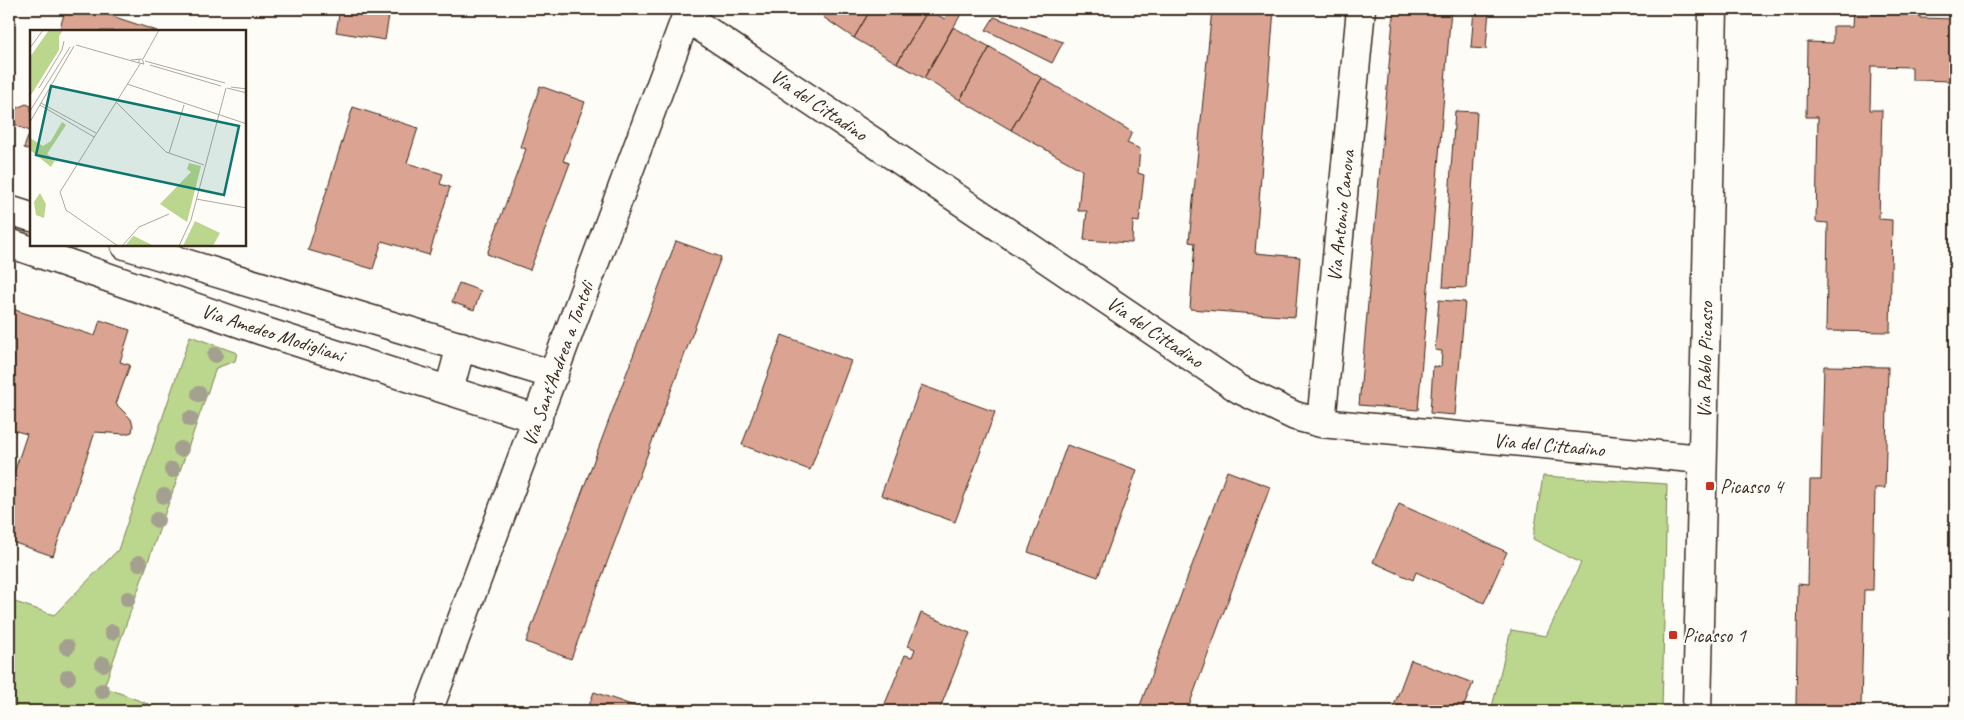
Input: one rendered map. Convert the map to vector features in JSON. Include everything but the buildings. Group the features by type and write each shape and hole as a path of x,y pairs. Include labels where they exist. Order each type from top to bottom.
{"street":[{"name":"Via Antonio Canova","path":"1320,423 1361,9"},
{"name":"Via Pablo Picasso","path":"1697,711 1713,9"},
{"name":"Via del Cittadino","path":"688,13 872,141 1239,389 1295,416 1320,423 1702,459"},
{"name":"Via Sant'Andrea a Tontoli","path":"428,711 688,13"},
{"path":"9,210 30,217"},
{"name":"Via Amedeo Modigliani","path":"9,243 263,331 538,419"},
{"name":"Via Amedeo Modigliani","path":"128,246 554,375"},
{"path":"449,390 461,346"}],"green space":[{"path":"190,336 237,353 235,361 216,368 104,687 166,711 9,711 9,600 54,615 118,550"},
{"path":"1543,476 1667,484 1662,711 1491,711 1511,630 1546,636 1581,563 1533,539"}],"place":[{"name":"Picasso 4","path":"1710,486"},
{"name":"Picasso 1","path":"1673,635"}]}
